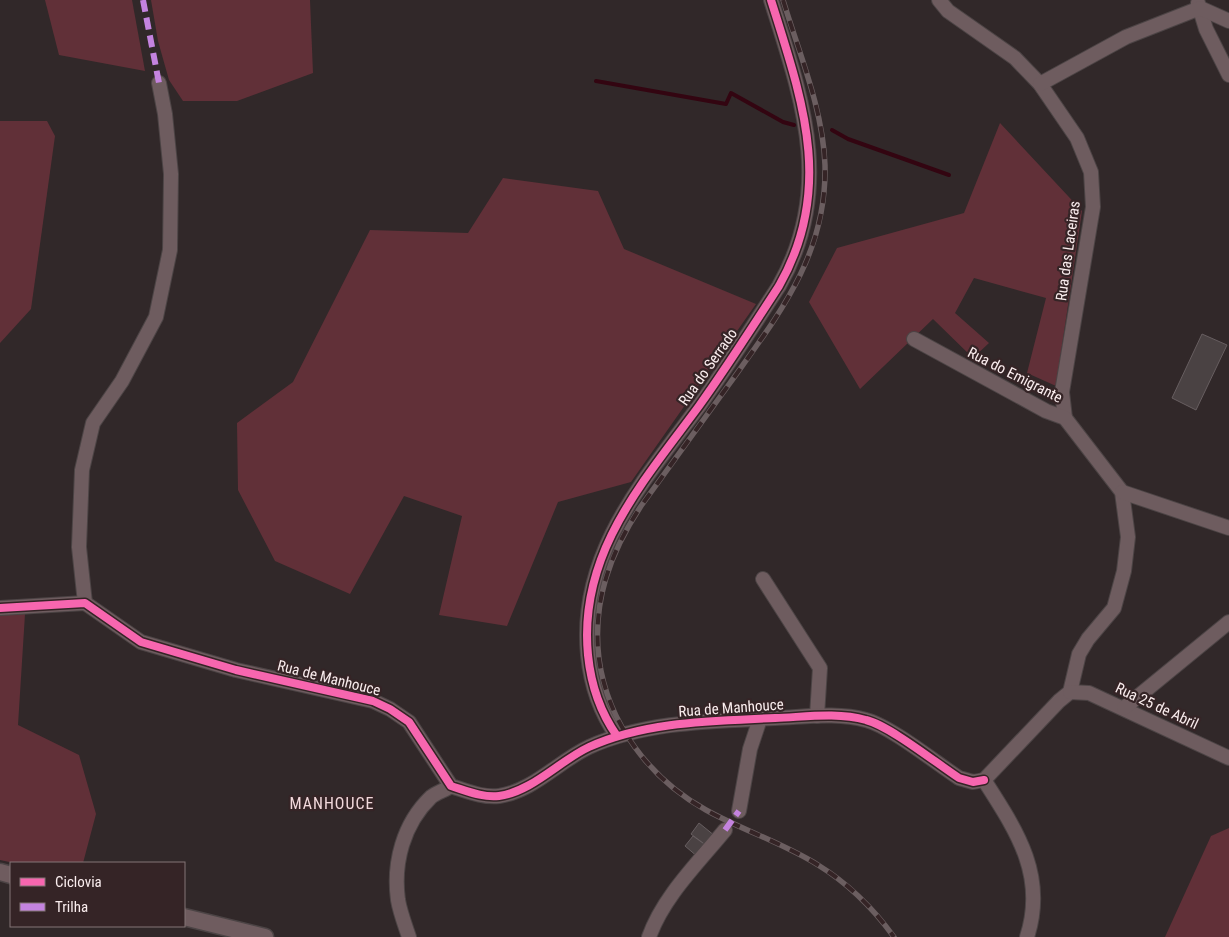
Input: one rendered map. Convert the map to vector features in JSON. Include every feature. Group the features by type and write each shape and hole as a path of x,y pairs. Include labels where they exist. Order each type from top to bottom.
{"main road":[{"path":"185,917 265,937"}],"street":[{"name":"Rua do Serrado","path":"617,736 598,700 592,683 587,648 588,610 600,557 625,510 779,286 796,254 806,219 811,183 808,140 791,66 771,0"},
{"name":"Rua das Laceiras","path":"939,0 948,11 1015,58 1040,84 1077,138 1091,172 1093,207 1062,392 1065,418"},
{"path":"1040,84 1126,37 1198,4"},
{"path":"1198,4 1229,22"},
{"path":"1198,4 1206,29 1228,71"},
{"path":"1206,29 1229,22"},
{"path":"0,608 85,603 79,547 82,470 93,423 122,381 156,317 170,250 171,174 166,114 159,83"},
{"name":"Rua do Emigrante","path":"914,340 1046,411 1065,418 1122,492"},
{"path":"1027,937 1034,916 1030,868 1017,832 984,780 1059,701 1070,692 1079,654 1088,639 1114,608 1124,571 1128,538 1122,492 1229,528"},
{"path":"763,579 820,668 817,716"},
{"name":"Rua de Manhouce","path":"85,603 141,642 236,670 373,701 390,708 409,722 451,786 480,795 498,796 515,792 588,748 617,736 712,721 817,716 867,720 884,728 959,778 973,782 984,780"},
{"path":"1124,708 1229,622"},
{"name":"Rua 25 de Abril","path":"1070,692 1090,693 1229,758"},
{"path":"739,811 750,749 760,719"},
{"path":"409,937 398,902 396,876 399,851 412,823 432,796 451,786"},
{"path":"649,937 653,924 680,884 725,830"}],"shaded area":[{"path":"45,0 132,0 145,71 59,55"},
{"path":"151,0 310,0 313,73 237,101 183,101 169,80 158,41"},
{"path":"0,121 47,121 55,136 31,309 0,343"},
{"path":"1000,123 1082,211 1056,386 1027,373 1046,298 974,278 955,313 989,343 973,358 933,319 860,389 809,302 837,248 964,213"},
{"path":"503,178 598,191 624,249 756,304 631,482 558,502 507,626 439,615 462,516 404,496 350,594 275,561 238,490 237,423 293,382 370,230 468,233"},
{"path":"0,614 25,614 18,725 79,755 96,814 83,862 10,862 0,860"},
{"path":"1229,828 1229,937 1165,937 1211,836"}],"building":[{"path":"1202,334 1227,345 1196,410 1172,398"},
{"path":"699,823 715,836 707,846 691,834"},
{"path":"693,836 707,846 698,857 685,846"}],"waterway":[{"path":"596,81 726,104 731,93 783,122 794,125"},
{"path":"832,130 848,139 949,175"}],"railway":[{"path":"783,0 809,81 820,123 825,165 824,197 818,227 809,255 797,282 782,307 748,358 641,506 620,542 612,560 601,598 598,618 599,659 604,683 622,727 650,766 686,797 706,810 805,857 829,872 860,897 894,937"}],"marked path":[{"path":"143,0 159,83"},
{"path":"725,830 739,811"}],"cycle path":[{"path":"617,736 597,698 591,677 588,655 588,618 593,584 604,552 619,521 637,492 709,391 779,286 796,250 806,214 809,179 808,143 793,73 771,0"},
{"path":"0,608 85,603 141,642 236,670 373,701 390,709 409,722 451,786 481,795 499,796 511,793 535,782 589,747 611,738 634,732 680,724 821,716 844,716 866,720 900,737 959,778 973,782 984,780"}],"district":[{"name":"MANHOUCE","path":"332,803"}]}
